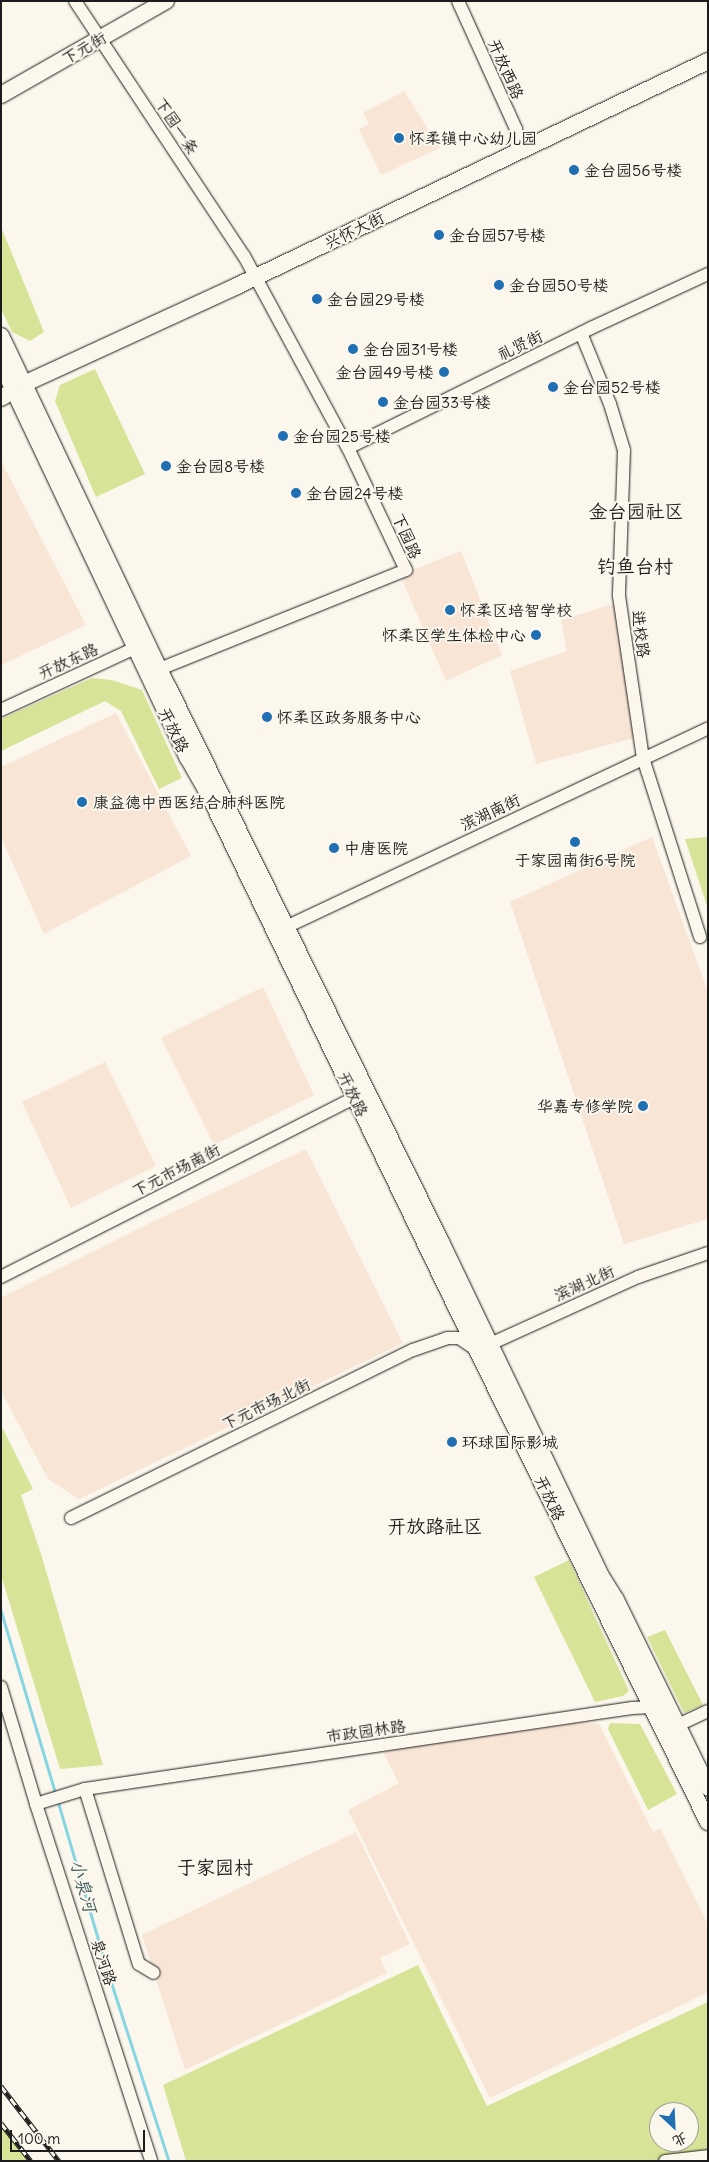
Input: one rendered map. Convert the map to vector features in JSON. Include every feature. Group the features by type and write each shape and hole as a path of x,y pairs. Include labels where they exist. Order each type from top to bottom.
{"main road":[{"name":"下元街","path":"1,95 97,35 147,1"},
{"name":"下元街","path":"1,83 166,1"},
{"name":"兴怀大街","path":"10,381 186,300 253,273 517,146 708,50"},
{"name":"兴怀大街","path":"517,146 708,61"},
{"name":"开放路","path":"1,336 10,381 153,671 286,927 360,1094"},
{"name":"开放路","path":"153,671 188,758 209,795 360,1094 483,1347 708,1822"},
{"name":"开放路","path":"483,1347 601,1576 616,1600 708,1788"}],"street":[{"name":"下园一条","path":"75,1 253,273"},
{"name":"开放西路","path":"458,1 516,130 517,146"},
{"name":"下园路","path":"153,671 406,570 348,448 253,273"},
{"name":"礼贤街","path":"348,448 581,333 708,274"},
{"name":"进校路","path":"581,333 610,404 624,450 619,596 643,758 700,937"},
{"name":"开放东路","path":"1,710 141,645"},
{"name":"滨湖南街","path":"286,927 708,728"},
{"name":"下元市场南街","path":"1,1277 360,1094"},
{"name":"滨湖北街","path":"483,1347 638,1277 708,1253"},
{"name":"下元市场北街","path":"71,1518 412,1350 448,1338 459,1338 483,1347"},
{"name":"泉河路","path":"1,1687 41,1803 151,2161"},
{"path":"652,1707 678,1725 708,1711"},
{"name":"市政园林路","path":"41,1803 85,1789 623,1709 652,1707"},
{"path":"85,1789 139,1964 154,1973"},
{"path":"665,2161 708,2156"}],"shaded area":[{"name":"怀柔镇中心幼儿园","path":"404,91 440,148 381,175 359,129 369,124 363,113"},
{"path":"1,461 86,625 1,665"},
{"name":"怀柔区培智学校","path":"461,551 502,655 446,681 400,575"},
{"path":"613,604 619,616 634,738 536,764 510,671 567,651 561,620"},
{"name":"康益德中西医结合肺科医院","path":"116,713 191,856 44,934 1,837 1,767"},
{"name":"华嘉专修学院","path":"652,837 708,992 708,1219 624,1244 510,902"},
{"path":"263,987 314,1095 214,1145 161,1038"},
{"path":"105,1062 156,1166 71,1208 22,1102"},
{"path":"306,1149 403,1343 79,1499 48,1479 1,1391 1,1298 148,1224"},
{"path":"581,1722 599,1724 653,1832 660,1828 708,1925 708,1992 490,2098 348,1810 399,1783 382,1750"},
{"path":"356,1832 410,1944 380,1958 387,1973 185,2070 142,1935"}],"green space":[{"path":"1,227 44,332 30,341 12,332 1,309"},
{"path":"95,369 145,474 96,497 55,401 60,385"},
{"path":"92,678 112,680 142,690 182,778 159,789 121,711 105,701 1,751 1,719"},
{"path":"708,837 708,909 685,839"},
{"path":"1,1425 33,1489 21,1495 41,1554 103,1765 60,1769 1,1575"},
{"path":"569,1560 629,1691 623,1696 595,1702 534,1577"},
{"path":"665,1630 703,1705 684,1713 647,1637"},
{"path":"610,1723 640,1724 677,1794 648,1810 608,1729"},
{"path":"418,1965 487,2106 708,2002 708,2161 186,2161 163,2085"},
{"path":"1,2124 30,2161 1,2161"}],"waterway":[{"name":"小泉河","path":"1,1610 56,1794"},
{"name":"小泉河","path":"58,1801 109,1975 169,2161"}],"railway":[{"path":"1,2086 59,2161"},
{"path":"1,2123 31,2161"}],"place":[{"name":"怀柔镇中心幼儿园","path":"399,138"},
{"name":"金台园56号楼","path":"574,170"},
{"name":"金台园57号楼","path":"439,235"},
{"name":"金台园50号楼","path":"499,285"},
{"name":"金台园29号楼","path":"317,299"},
{"name":"金台园31号楼","path":"353,349"},
{"name":"金台园49号楼","path":"444,372"},
{"name":"金台园52号楼","path":"553,387"},
{"name":"金台园33号楼","path":"383,402"},
{"name":"金台园25号楼","path":"283,436"},
{"name":"金台园8号楼","path":"166,466"},
{"name":"金台园24号楼","path":"296,493"},
{"name":"怀柔区培智学校","path":"450,610"},
{"name":"怀柔区学生体检中心","path":"536,635"},
{"name":"怀柔区政务服务中心","path":"267,717"},
{"name":"康益德中西医结合肺科医院","path":"82,802"},
{"name":"于家园南街6号院","path":"575,842"},
{"name":"中唐医院","path":"334,848"},
{"name":"华嘉专修学院","path":"643,1106"},
{"name":"环球国际影城","path":"452,1442"}],"district":[{"name":"金台园社区","path":"636,512"},
{"name":"钓鱼台村","path":"635,567"},
{"name":"开放路社区","path":"435,1527"},
{"name":"于家园村","path":"215,1868"}]}
